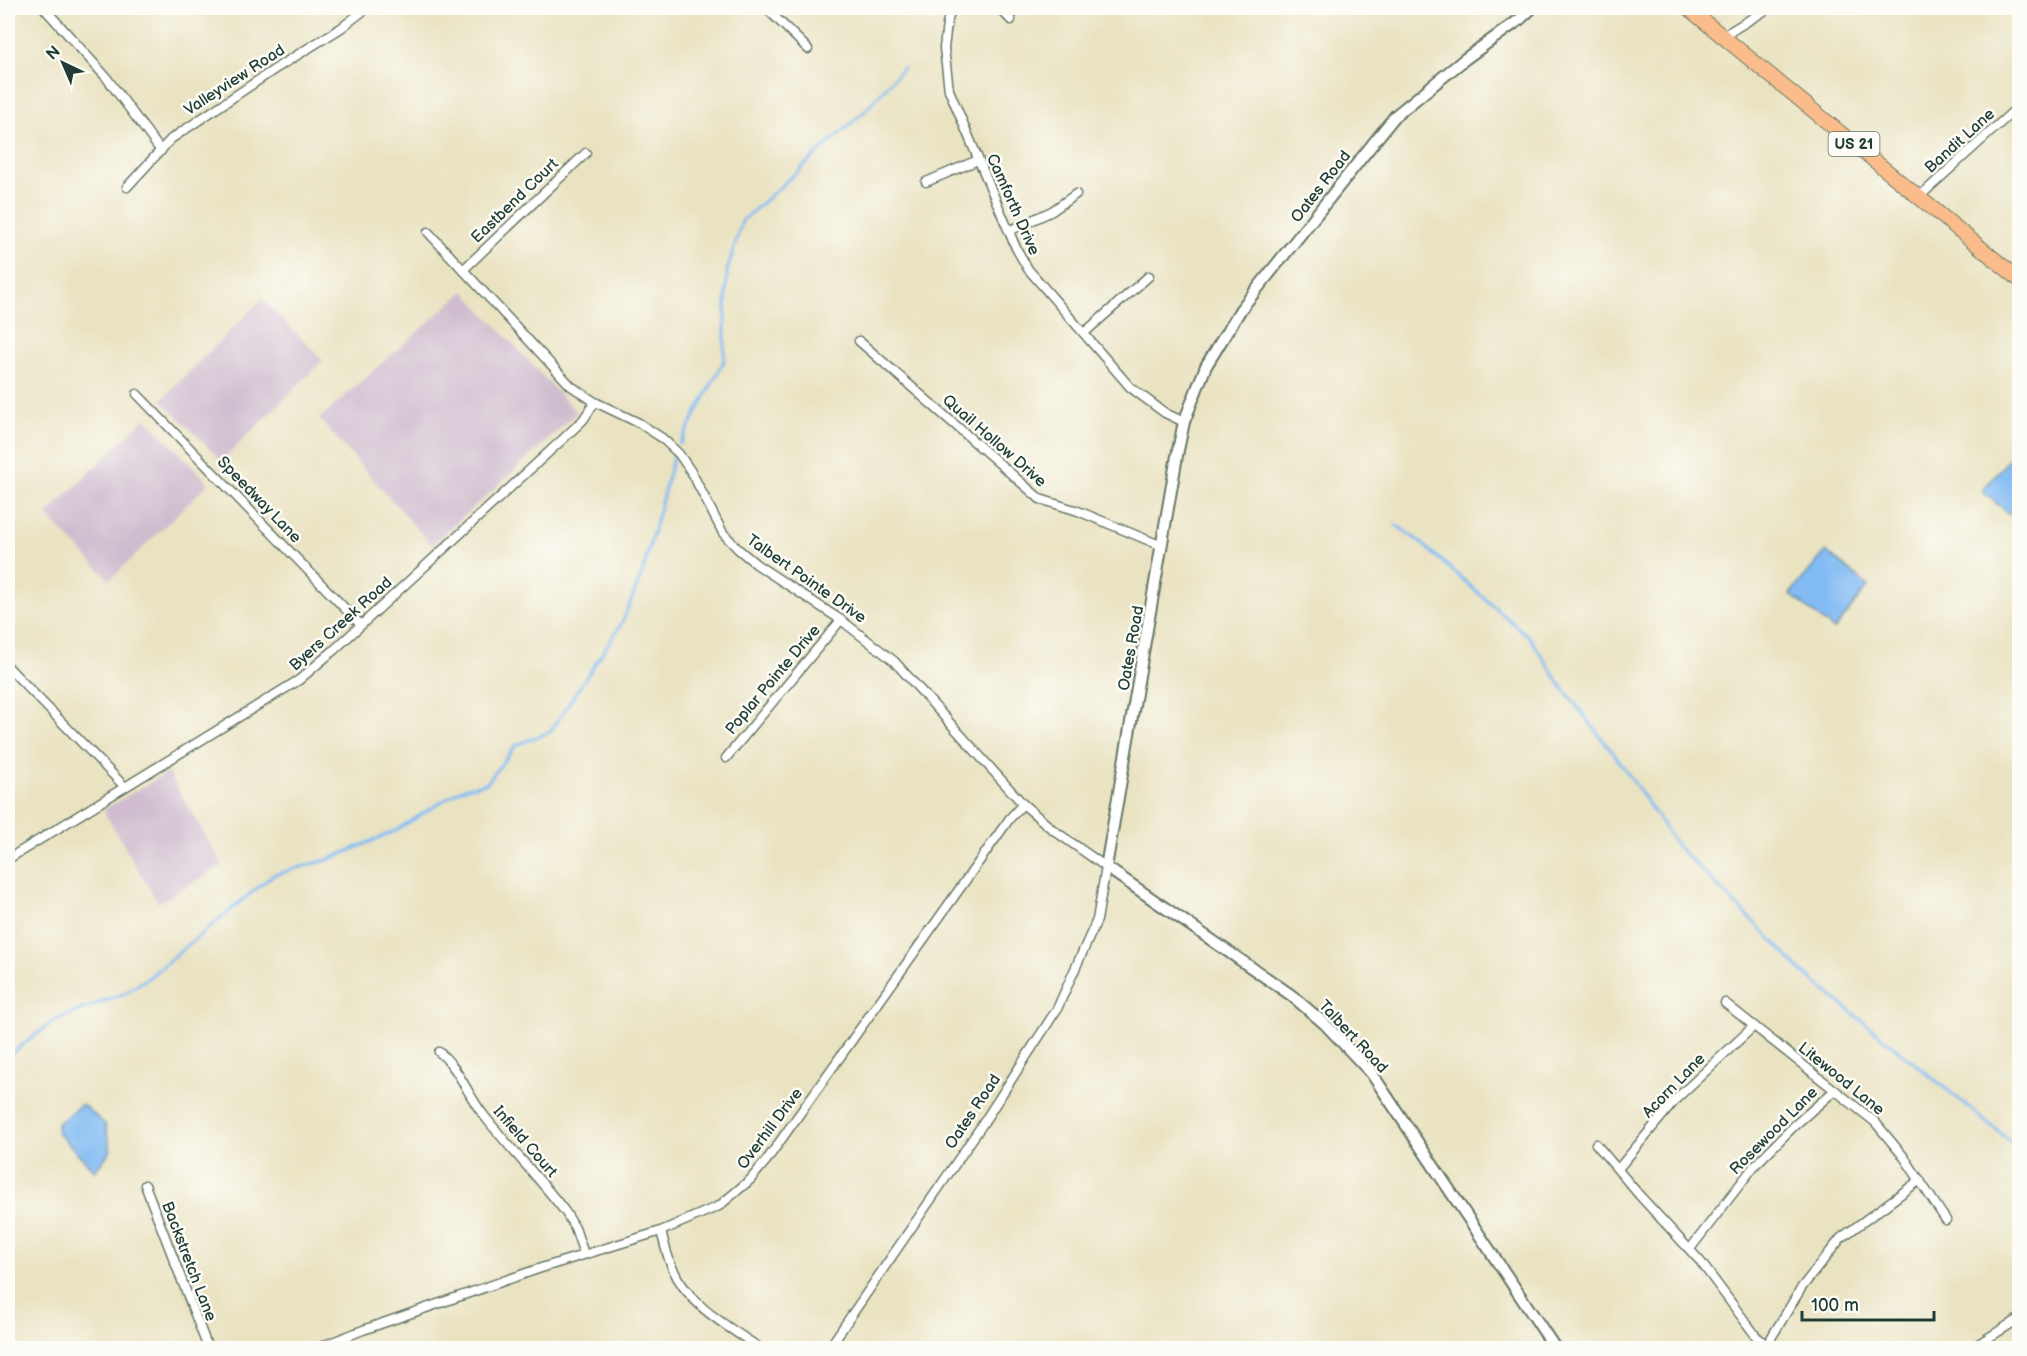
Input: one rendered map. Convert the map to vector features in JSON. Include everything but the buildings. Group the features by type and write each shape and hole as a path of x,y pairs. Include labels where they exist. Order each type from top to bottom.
{"main road":[{"name":"US 21","path":"1688,8 2019,280"}],"street":[{"path":"44,8 106,77 161,151"},
{"name":"Valleyview Road","path":"127,187 171,139 341,28 367,8"},
{"path":"766,8 808,50"},
{"name":"Camforth Drive","path":"951,8 944,48 945,71 956,107 978,160 1028,269 1130,387 1157,408 1184,422"},
{"path":"999,8 1011,20"},
{"name":"Oates Road","path":"829,1348 982,1125 1057,1009 1097,920 1184,422 1206,366 1241,309 1395,116 1532,8"},
{"path":"1724,36 1769,8"},
{"name":"Bandit Lane","path":"1919,197 2019,105"},
{"name":"Eastbend Court","path":"463,270 586,153"},
{"path":"926,182 978,160"},
{"path":"1009,231 1052,211 1076,194"},
{"name":"Talbert Pointe Drive","path":"428,232 571,386 595,402 639,423 662,438 679,454 692,473 723,533 738,549 756,564 841,620 894,661 1023,804 1052,829 1106,867"},
{"path":"1084,333 1149,276"},
{"name":"Quail Hollow Drive","path":"858,341 1040,499 1078,511 1162,546"},
{"name":"Speedway Lane","path":"137,394 361,625"},
{"name":"Byers Creek Road","path":"8,859 299,680 563,439 583,420 595,402"},
{"name":"Poplar Pointe Drive","path":"726,758 841,620"},
{"path":"8,668 125,787"},
{"name":"Overhill Drive","path":"317,1348 584,1254 661,1231 719,1206 750,1180 766,1161 1010,818 1023,804"},
{"name":"Talbert Road","path":"1106,867 1291,995 1326,1024 1372,1074 1556,1348"},
{"name":"Litewood Lane","path":"1725,1003 1875,1122 1889,1137 1946,1220"},
{"name":"Acorn Lane","path":"1618,1169 1677,1098 1754,1026"},
{"name":"Infield Court","path":"439,1052 451,1064 481,1112 566,1213 584,1254"},
{"name":"Rosewood Lane","path":"1690,1249 1755,1165 1795,1125 1834,1091"},
{"path":"1596,1144 1640,1196 1690,1249 1767,1348 1802,1287 1841,1238 1920,1180"},
{"name":"Backstretch Lane","path":"145,1185 208,1348"},
{"path":"661,1231 672,1267 686,1291 712,1316 760,1348"},
{"path":"1972,1348 2019,1318"}],"shaded area":[{"path":"464,291 577,413 432,545 319,419"},
{"path":"262,299 323,360 222,461 161,400"},
{"path":"145,418 209,483 110,580 46,515"},
{"path":"168,772 223,865 158,903 103,810"}],"water":[{"path":"2019,447 2019,522 1982,491"},
{"path":"1826,551 1868,586 1834,630 1790,594"},
{"path":"82,1104 105,1124 111,1150 95,1171 57,1132 57,1124"}],"waterway":[{"path":"680,444 724,361 727,271 742,221 863,113 903,68"},
{"path":"8,1056 57,1019 125,993 148,978 273,875 330,859 395,831 462,789 487,783 516,745 550,732 622,623 643,571 674,454"},
{"path":"1396,525 1420,542 1531,639 1560,684 1620,762 1677,846 1801,971 2020,1149"}]}
